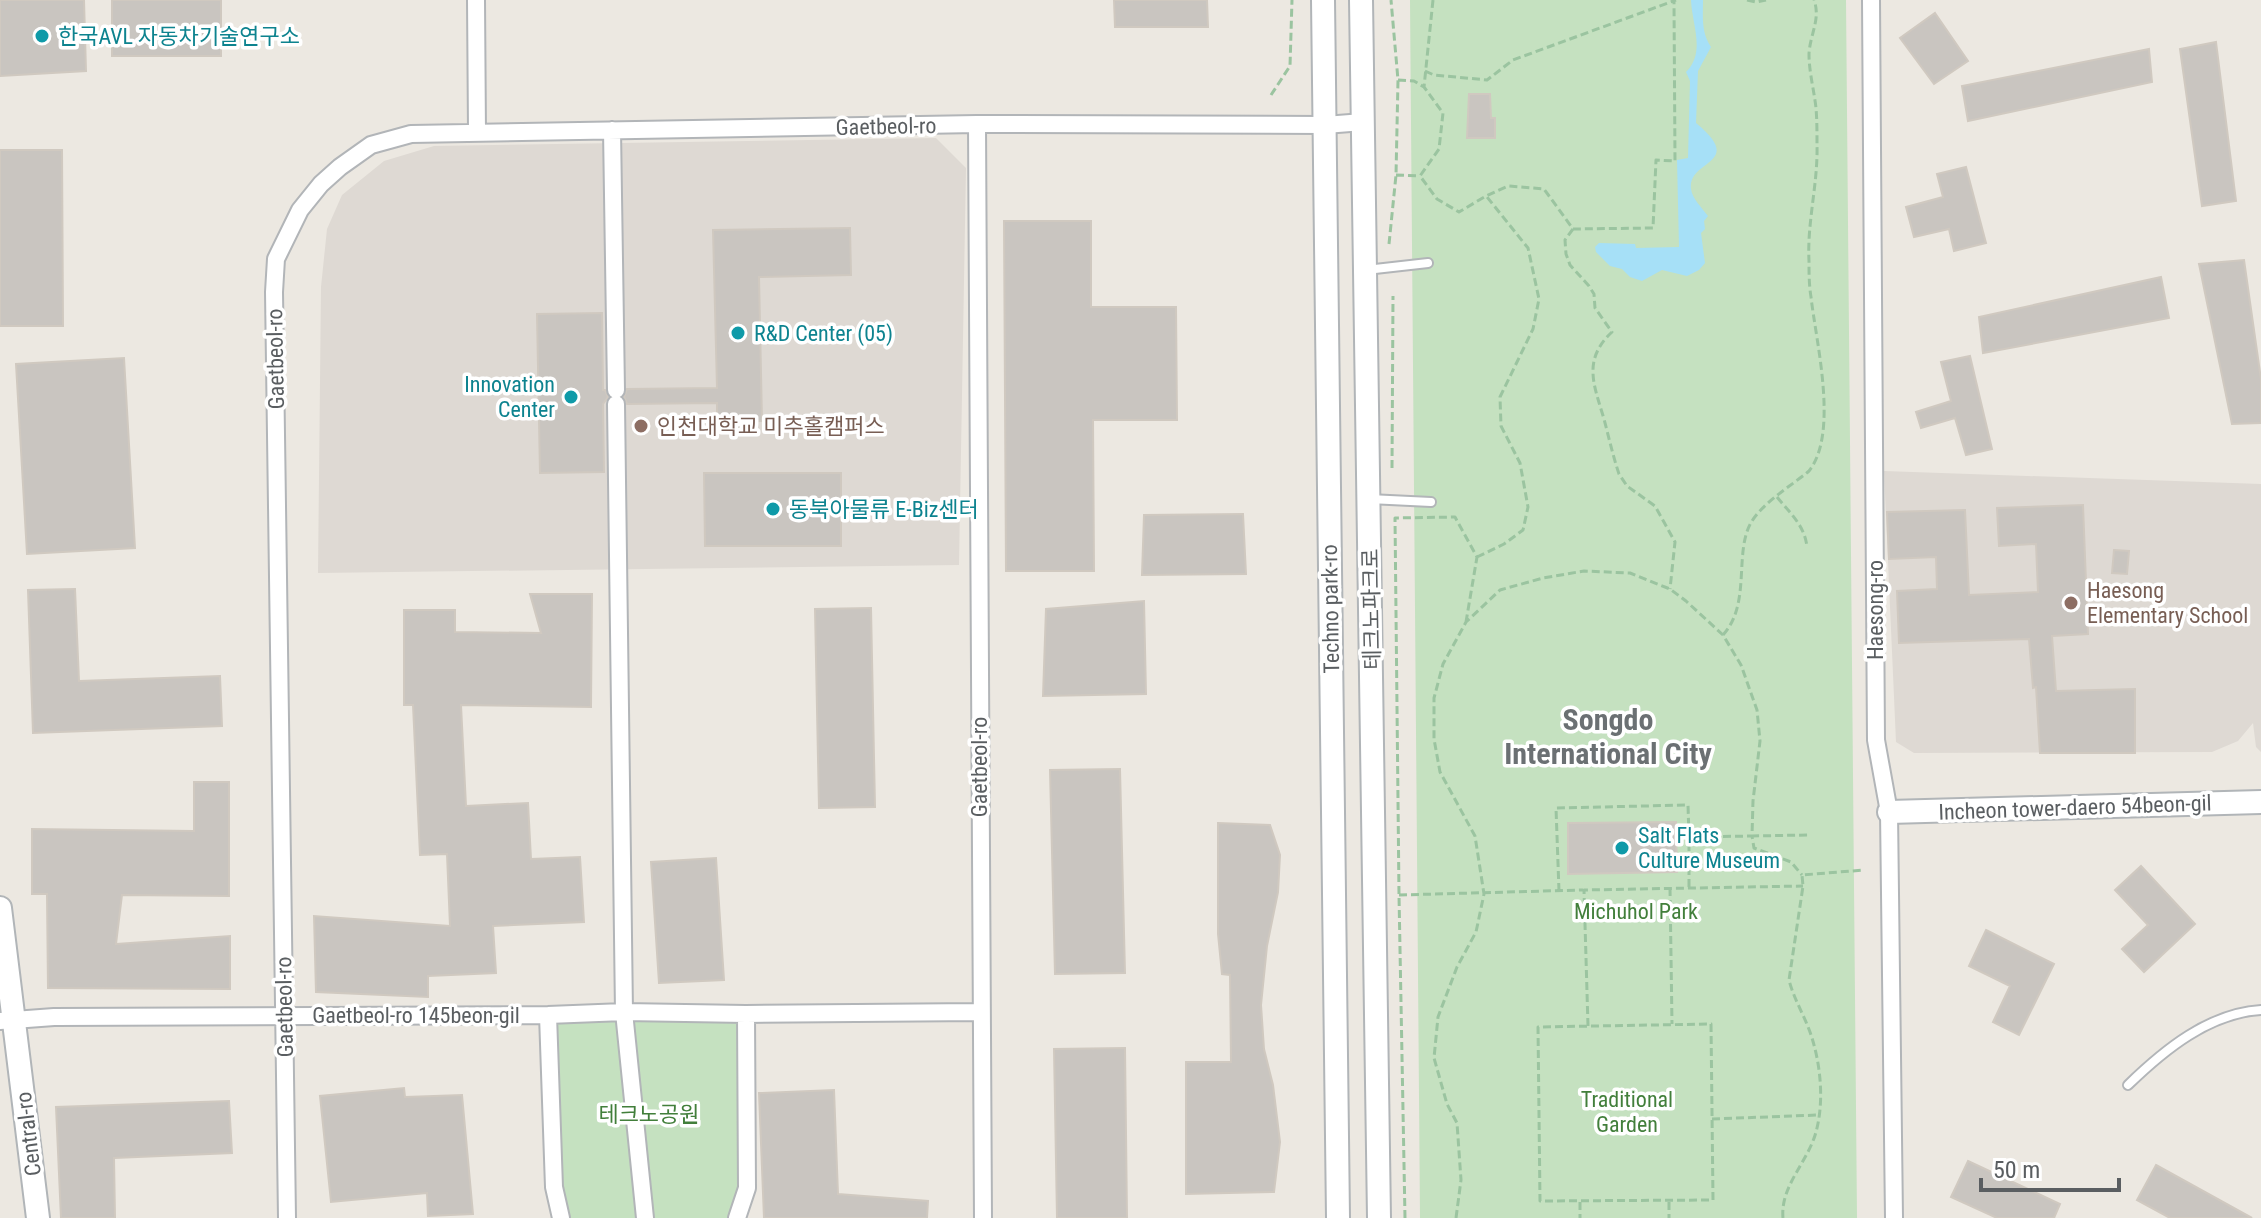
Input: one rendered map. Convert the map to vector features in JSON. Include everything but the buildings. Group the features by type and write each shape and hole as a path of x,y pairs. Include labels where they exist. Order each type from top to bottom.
{"street":[{"path":"476,0 477,132"},
{"name":"Techno park-ro","path":"1323,0 1338,1218"},
{"name":"테크노파크로","path":"1361,0 1379,1218"},
{"name":"Haesong-ro","path":"1871,0 1876,740 1889,812 1894,1218"},
{"name":"Gaetbeol-ro","path":"287,1218 274,292 276,259 300,210 321,184 371,145 411,134 977,124 1325,125 1363,122"},
{"name":"Gaetbeol-ro","path":"977,124 983,1218"},
{"path":"612,130 624,1012 645,1218"},
{"name":"Incheon tower-daero 54beon-gil","path":"1889,812 2261,802"},
{"name":"Central-ro","path":"0,908 7,1020 38,1218"},
{"name":"Gaetbeol-ro 145beon-gil","path":"7,1020 624,1012 980,1012"},
{"path":"737,1218 747,1188 746,1014"},
{"name":"Gaetbeol-ro 145beon-gil","path":"548,1015 554,1187 561,1218"}],"lane":[{"path":"1366,270 1428,263"},
{"path":"1369,499 1431,502"},
{"path":"2128,1085 2188,1034 2242,1011 2261,1010"}],"path":[{"path":"1271,95 1290,66 1292,0"},
{"path":"1389,244 1396,175 1398,80 1391,0"},
{"path":"1424,87 1433,0"},
{"path":"1655,0 1656,9"},
{"path":"1747,0 1766,0"},
{"path":"1723,635 1730,627 1737,606 1748,529 1753,519 1814,465 1820,446 1822,368 1810,295 1808,253 1818,146 1809,57 1817,22 1814,0"},
{"path":"1425,71 1434,75 1487,80 1513,60 1675,1 1675,161 1656,160 1653,228 1573,229"},
{"path":"1398,80 1414,81 1424,87 1443,113 1439,149 1420,176"},
{"path":"1396,175 1420,176"},
{"path":"1420,176 1437,199 1459,212 1508,186 1544,189 1573,229"},
{"path":"1477,557 1504,544 1523,530 1528,507 1520,463 1501,426 1500,397 1533,329 1539,299 1528,248 1486,196"},
{"path":"1573,229 1565,240 1570,265 1594,294 1595,308 1612,332 1600,343 1594,358 1592,373 1595,391 1619,474 1627,486 1655,506 1675,542 1670,589"},
{"path":"1392,468 1393,296"},
{"path":"1777,497 1798,522 1807,547"},
{"path":"1405,1218 1395,518 1455,517 1477,557 1466,622"},
{"path":"1456,1218 1461,1180 1457,1123 1447,1104 1434,1058 1438,1017 1457,967 1476,932 1484,894 1475,836 1440,772 1434,739 1434,698 1443,664 1466,622 1500,590 1584,571 1630,573 1670,589 1723,635 1750,687 1760,728 1753,801 1754,848 1791,862 1802,875 1789,980 1812,1038 1820,1081 1819,1115 1811,1148 1788,1189 1783,1202 1783,1218"},
{"path":"1559,891 1556,808 1688,805 1689,887"},
{"path":"1689,837 1808,835"},
{"path":"1802,875 1864,870"},
{"path":"1399,895 1803,886"},
{"path":"1670,888 1672,1025"},
{"path":"1584,890 1588,1026"},
{"path":"1711,1024 1713,1200 1540,1201 1538,1027 1672,1025 1711,1024"},
{"path":"1712,1119 1819,1115"},
{"path":"1669,1200 1669,1218"},
{"path":"1580,1201 1580,1218"}],"shaded area":[{"name":"인천대학교 미추홀캠퍼스","path":"936,138 966,168 959,565 318,573 321,287 327,229 342,195 384,161 434,146"},
{"name":"Haesong Elementary School","path":"1884,471 2261,484 2261,752 2256,747 2253,723 2238,741 2212,752 1914,753 1896,742"}],"green space":[{"name":"Michuhol Park","path":"1410,0 1846,0 1857,1218 1420,1218"},
{"name":"테크노공원","path":"746,1014 747,1188 737,1218 561,1218 548,1015"}],"water":[{"path":"1691,0 1703,0 1704,30 1711,47 1698,71 1696,123 1710,137 1716,154 1692,179 1691,189 1708,216 1701,233 1705,263 1687,276 1662,270 1642,281 1610,266 1595,247 1599,243 1635,244 1636,248 1679,247 1677,160 1688,158 1690,81 1686,72 1697,47"}],"place":[{"name":"한국AVL 자동차기술연구소","path":"42,36"},
{"name":"R&D Center (05)","path":"738,333"},
{"name":"Innovation Center","path":"571,397"},
{"name":"인천대학교 미추홀캠퍼스","path":"641,426"},
{"name":"동북아물류 E-Biz센터","path":"773,509"},
{"name":"Haesong Elementary School","path":"2071,603"},
{"name":"Salt Flats Culture Museum","path":"1622,848"}],"district":[{"name":"Songdo International City","path":"1608,737"}],"park label":[{"name":"Traditional Garden","path":"1627,1112"}]}
